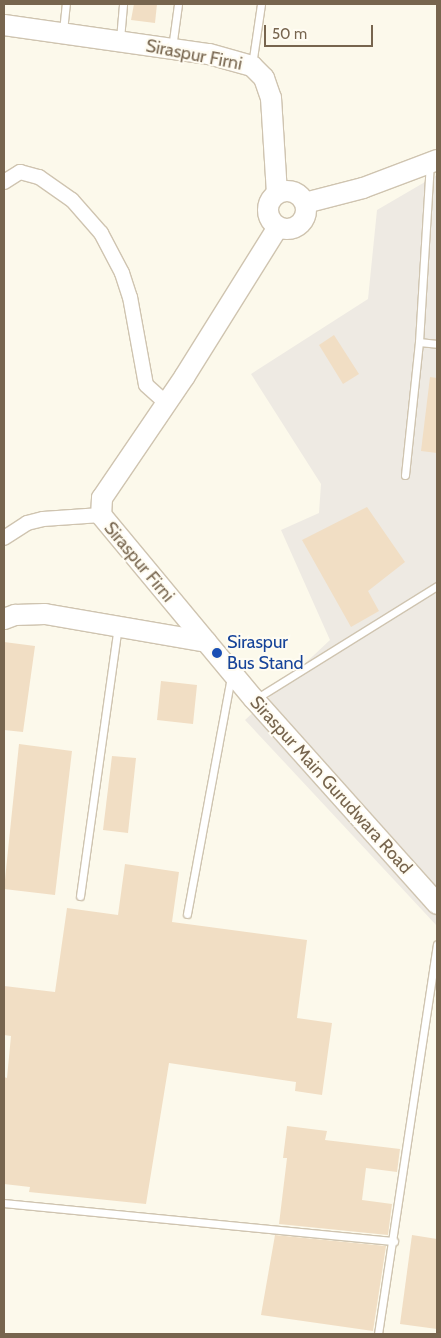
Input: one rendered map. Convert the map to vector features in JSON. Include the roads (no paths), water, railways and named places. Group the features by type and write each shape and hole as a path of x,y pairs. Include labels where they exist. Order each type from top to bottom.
{"street":[{"name":"Siraspur Firni","path":"4,25 172,48 238,60 252,66 264,78 271,98 276,194"},
{"path":"305,203 363,188 434,162"},
{"path":"4,182 20,172 39,177 72,200 101,233 122,273 130,297 146,385 166,403"},
{"path":"296,193 305,203 306,211 299,224 293,228 278,227 268,210 276,194 296,193"},
{"name":"Siraspur Firni","path":"207,642 101,515 102,498 166,403 278,227"},
{"path":"4,538 27,523 43,519 101,515"},
{"path":"4,619 34,613 207,642"},
{"name":"Siraspur Main Gurudwara Road","path":"207,642 254,699 437,904"}],"lane":[{"path":"63,34 66,4"},
{"path":"119,42 123,4"},
{"path":"172,48 178,4"},
{"path":"252,66 261,4"},
{"path":"405,476 419,342 434,162"},
{"path":"419,342 437,344"},
{"path":"254,699 437,586"},
{"path":"80,896 118,627"},
{"path":"188,914 232,672"},
{"path":"378,1334 394,1242 437,944"},
{"path":"4,1203 394,1242"}],"place":[{"name":"Siraspur Bus Stand","path":"217,653"}]}
